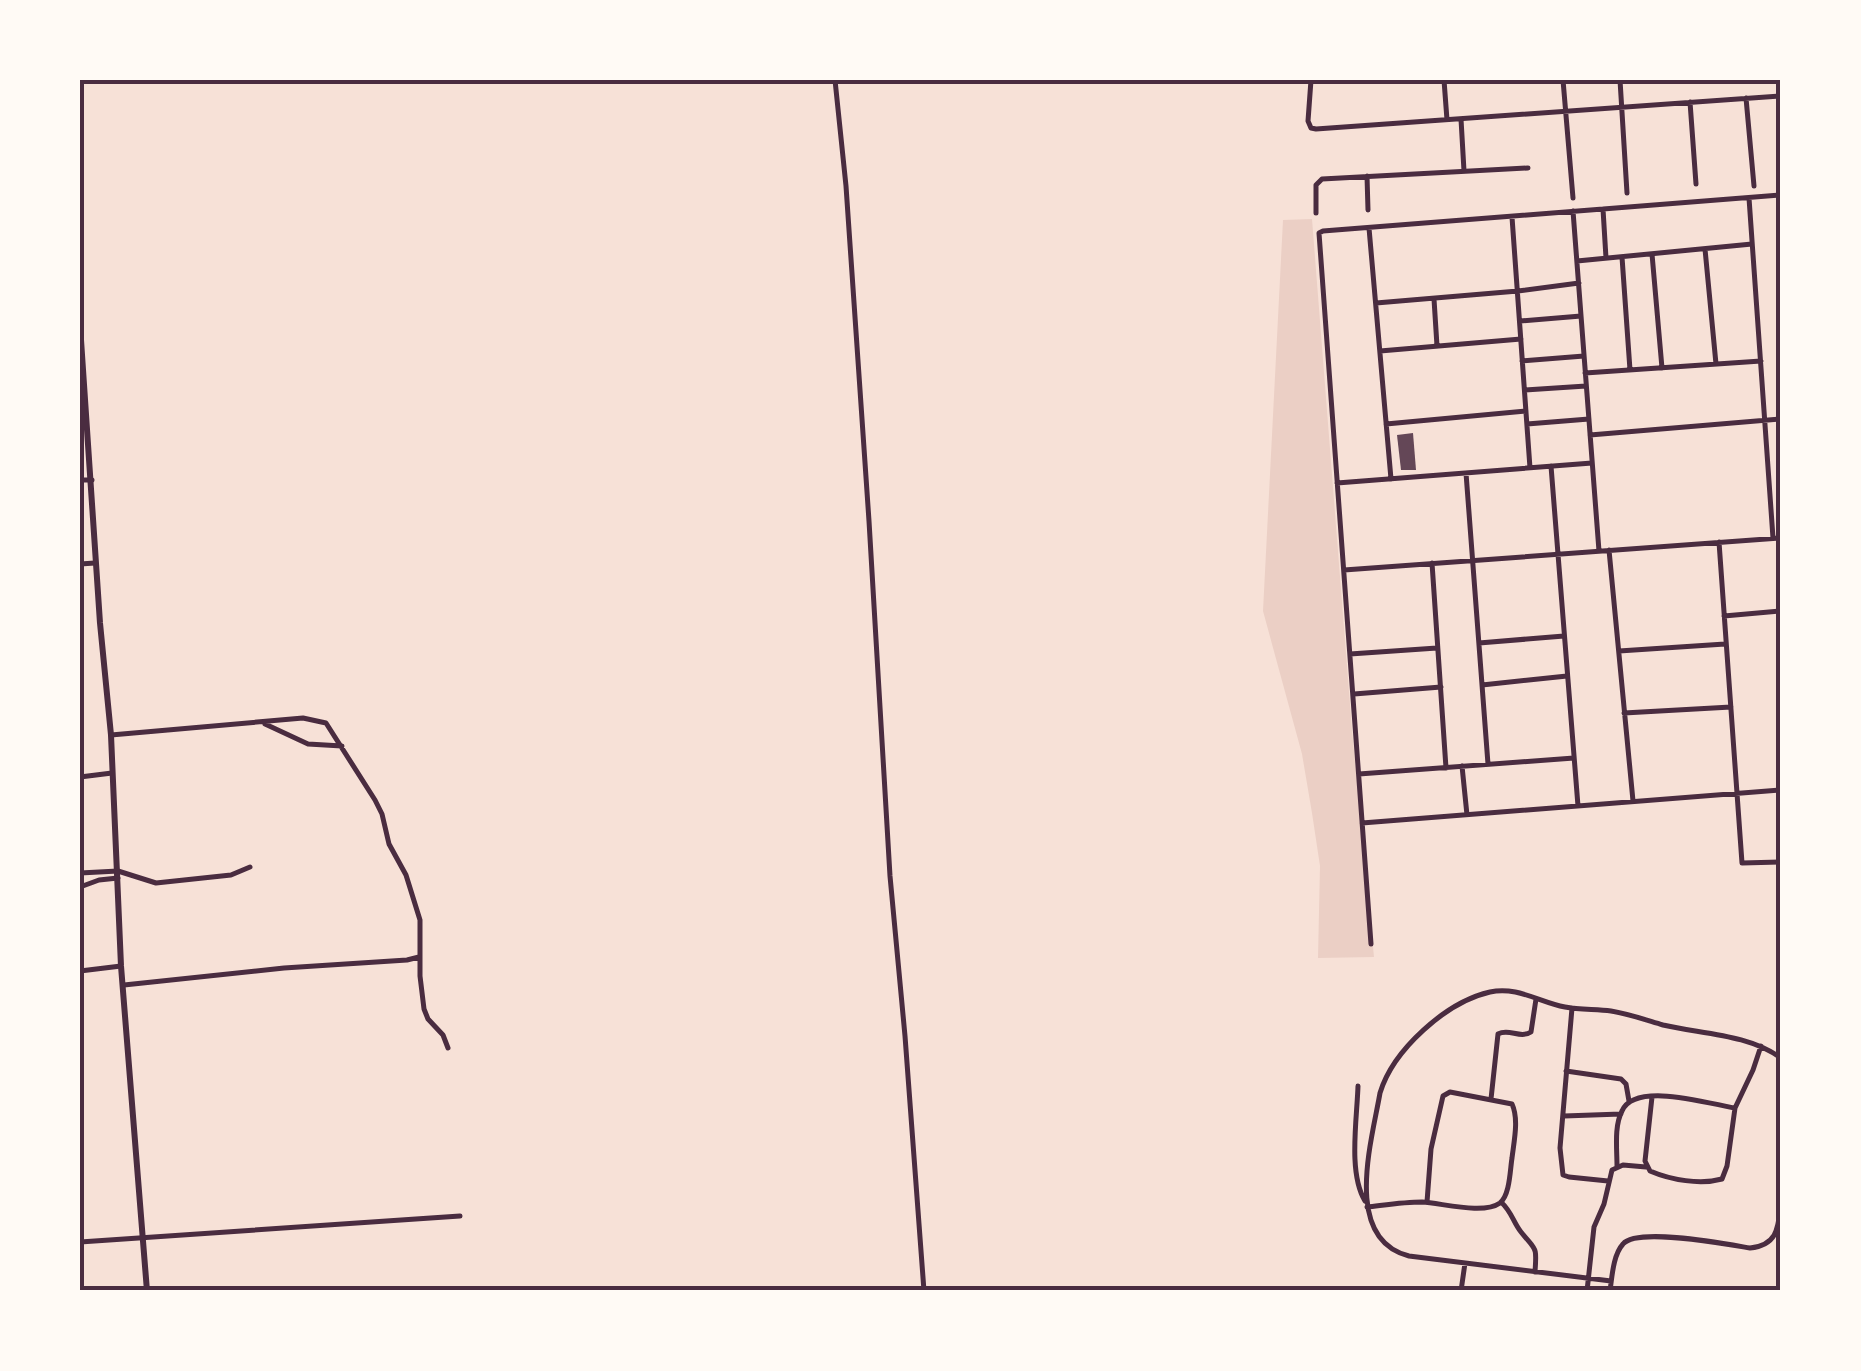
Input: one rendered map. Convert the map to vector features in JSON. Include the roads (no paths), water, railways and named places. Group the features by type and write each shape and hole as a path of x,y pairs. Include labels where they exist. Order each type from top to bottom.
{"street":[{"path":"835,80 846,186 890,876 924,1291"},
{"path":"1311,80 1308,121 1316,130 1781,96"},
{"path":"1444,80 1447,120"},
{"path":"1563,80 1574,198"},
{"path":"1620,80 1627,193"},
{"path":"1746,98 1754,186"},
{"path":"1690,102 1696,184"},
{"path":"1461,119 1464,171"},
{"path":"1316,213 1319,180 1528,168"},
{"path":"1366,176 1368,210"},
{"path":"1371,944 1319,234 1781,195"},
{"path":"1344,570 1777,538 1749,198"},
{"path":"1603,209 1606,258"},
{"path":"1574,211 1599,551"},
{"path":"1512,216 1530,468"},
{"path":"1370,227 1391,478"},
{"path":"1577,261 1752,244"},
{"path":"1705,248 1716,364"},
{"path":"1652,254 1662,368"},
{"path":"1622,256 1630,370"},
{"path":"1376,303 1579,283"},
{"path":"1434,298 1437,346"},
{"path":"1520,321 1581,316"},
{"path":"80,326 147,1291"},
{"path":"1380,351 1521,339"},
{"path":"1522,361 1584,356"},
{"path":"1586,373 1760,361"},
{"path":"1524,390 1586,386"},
{"path":"1386,424 1526,411"},
{"path":"1527,424 1589,419"},
{"path":"1590,434 1781,419"},
{"path":"1337,483 1592,463"},
{"path":"1551,466 1578,806"},
{"path":"1466,473 1488,764"},
{"path":"80,480 92,480"},
{"path":"1719,542 1742,863 1781,862"},
{"path":"1609,550 1633,802"},
{"path":"80,564 95,563"},
{"path":"1432,564 1446,768"},
{"path":"1724,616 1781,611"},
{"path":"1478,642 1564,636"},
{"path":"1619,651 1726,644"},
{"path":"1350,654 1438,648"},
{"path":"1482,684 1568,676"},
{"path":"1353,694 1441,686"},
{"path":"1624,713 1731,707"},
{"path":"110,735 304,718 322,721 331,729 378,806 388,844 406,875 420,920 419,956 426,1014 448,1048"},
{"path":"262,722 308,744 342,746"},
{"path":"1358,774 1574,758"},
{"path":"1462,766 1467,815"},
{"path":"80,777 112,773"},
{"path":"1362,824 1781,790"},
{"path":"80,873 118,874 156,883 230,874 250,867"},
{"path":"80,887 118,874"},
{"path":"124,985 284,968 410,960 419,956"},
{"path":"80,971 122,966"},
{"path":"1366,1204 1372,1140 1384,1079 1399,1056 1432,1022 1467,1000 1502,990 1761,1046 1781,1058"},
{"path":"1491,1098 1498,1034 1523,1036 1531,1032 1536,998"},
{"path":"1572,1008 1560,1148 1563,1175 1608,1181"},
{"path":"1587,1291 1594,1227 1612,1170 1617,1166 1646,1167 1655,1174 1675,1178 1709,1182 1722,1179 1735,1108 1761,1046"},
{"path":"1566,1071 1622,1079 1630,1102"},
{"path":"1358,1086 1357,1185 1375,1231 1394,1250 1409,1256 1612,1282"},
{"path":"1427,1202 1431,1148 1443,1096 1450,1092 1512,1104 1516,1114 1511,1164 1502,1202"},
{"path":"1646,1167 1652,1097"},
{"path":"1617,1166 1620,1114 1630,1102 1680,1097 1735,1108"},
{"path":"1562,1116 1620,1114"},
{"path":"1366,1204 1427,1202 1476,1208 1502,1202"},
{"path":"1502,1202 1536,1249 1535,1272"},
{"path":"1610,1291 1621,1246 1633,1237 1750,1248 1766,1245 1774,1235 1781,1205"},
{"path":"80,1242 460,1216"},
{"path":"1461,1291 1464,1263"}]}
